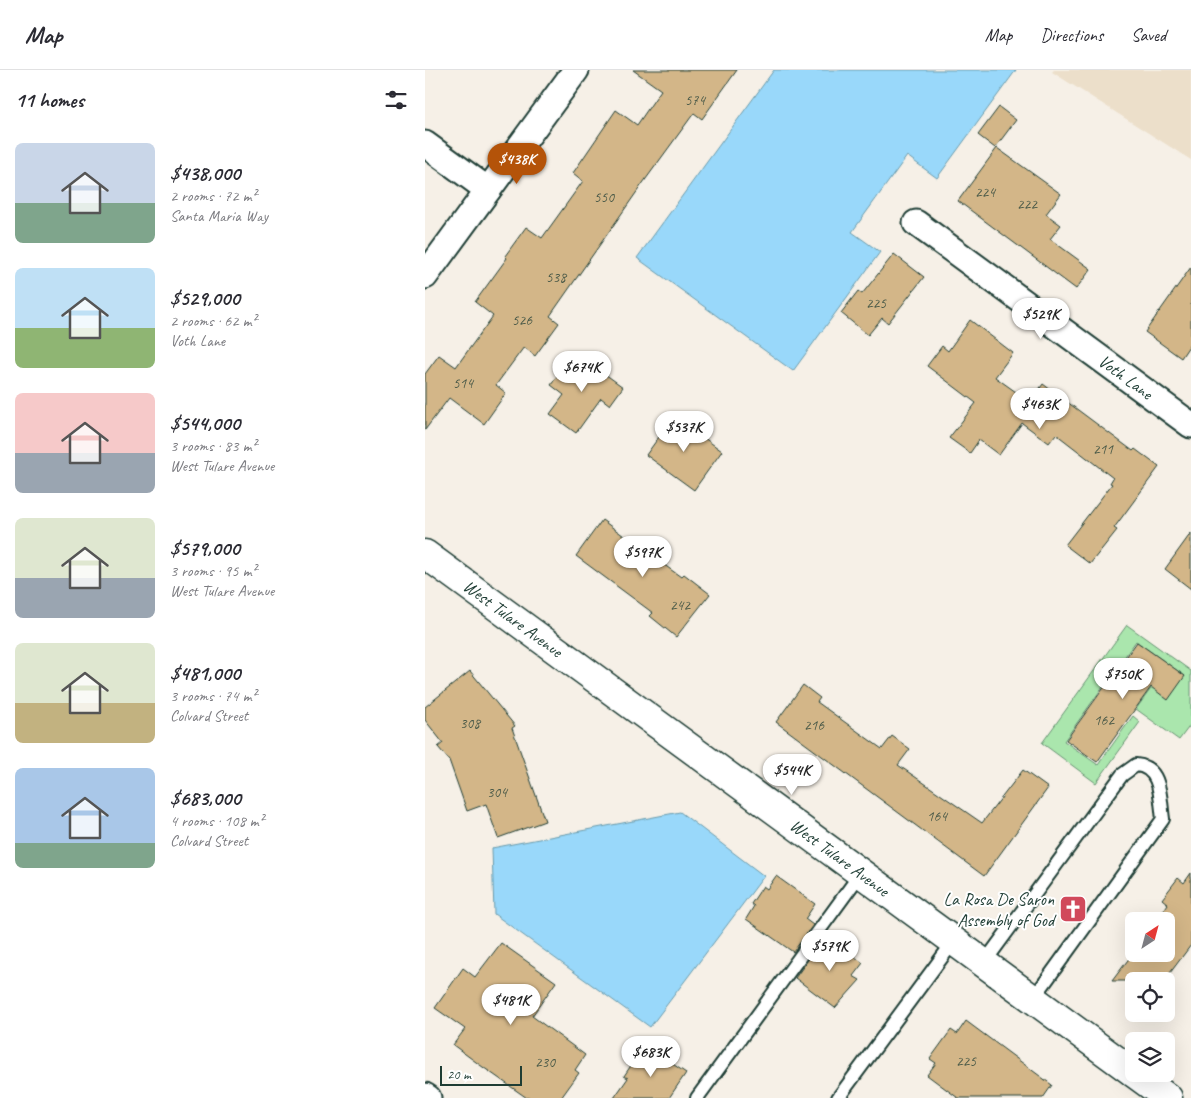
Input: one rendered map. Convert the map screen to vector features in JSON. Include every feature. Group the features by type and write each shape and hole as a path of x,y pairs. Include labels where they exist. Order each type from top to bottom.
{"street":[{"path":"425,276 576,70"},
{"path":"425,144 488,190"},
{"name":"Voth Lane","path":"916,222 1191,425"},
{"name":"West Tulare Avenue","path":"425,554 1125,1066"},
{"name":"West Tulare Avenue","path":"1146,1082 1168,1098"}],"lane":[{"path":"984,963 1122,775 1136,765 1147,768 1156,776 1163,818 1033,999"},
{"path":"697,1098 861,873"},
{"path":"838,1098 954,941"}],"shaded area":[{"path":"1054,70 1191,70 1191,160 1052,72"}],"green space":[{"path":"1127,625 1191,671 1191,724 1179,740 1136,709 1152,687 1185,676 1136,641 1064,741 1098,765 1133,716 1140,722 1096,783 1042,743"}],"water":[{"path":"774,70 1016,70 937,178 907,156 852,232 880,252 793,371 637,258"},
{"path":"680,812 764,876 650,1027 494,914 492,848"}],"building":[{"path":"633,70 737,70 702,119 694,113 643,183 550,316 559,323 535,356 524,347 496,385 506,393 484,424 449,398 425,430 425,374 439,355 456,367 493,316 475,302 507,258 505,256 526,227 542,238 583,181 573,173 616,110 637,125 661,90"},
{"path":"999,107 1016,120 995,148 978,135"},
{"path":"997,148 1061,194 1046,214 1061,225 1050,239 1091,269 1076,289 958,201"},
{"path":"894,254 924,277 888,323 882,318 868,335 841,313 858,291 862,294"},
{"path":"1191,267 1191,343 1181,358 1145,332"},
{"path":"970,320 1013,353 995,377 1030,402 1043,384 1133,451 1135,449 1159,467 1114,528 1117,530 1090,564 1065,545 1112,484 1110,483 1113,478 1056,434 1049,443 1022,423 999,455 979,440 970,453 949,438 976,403 927,366 942,346 948,351"},
{"path":"569,359 579,366 584,359 623,387 610,405 601,398 576,433 550,414 564,395 551,385"},
{"path":"674,416 722,451 694,490 646,455"},
{"path":"602,520 681,577 684,574 710,594 676,637 650,616 653,613 576,556"},
{"path":"1191,533 1191,589 1165,569"},
{"path":"1137,642 1185,676 1168,700 1151,687 1097,762 1066,740"},
{"path":"470,671 515,726 512,728 545,821 498,838 486,804 467,811 449,760 438,747 443,743 425,720 425,707"},
{"path":"803,685 820,698 817,702 882,749 892,736 910,749 898,765 982,823 1023,770 1048,788 984,876 776,722"},
{"path":"1191,873 1191,945 1171,972 1125,972 1125,981 1112,981 1126,962 1175,962 1175,912 1162,912 1168,904 1162,899 1178,878 1184,883"},
{"path":"776,876 815,904 805,919 813,925 793,952 746,919 754,906 751,904 763,886 767,889"},
{"path":"826,935 863,963 853,976 860,980 835,1008 795,978"},
{"path":"501,943 556,982 532,1016 585,1055 575,1070 579,1073 561,1098 527,1098 480,1065 453,1045 465,1029 435,1008 463,968 475,977"},
{"path":"966,1021 1052,1085 1043,1098 958,1098 927,1075 936,1063 930,1059 951,1030 957,1034"},
{"path":"649,1048 686,1073 669,1098 614,1098 628,1078 624,1076 636,1058 640,1061"}],"place":[{"name":"La Rosa De Saron Assembly of God","path":"1073,909"}]}
